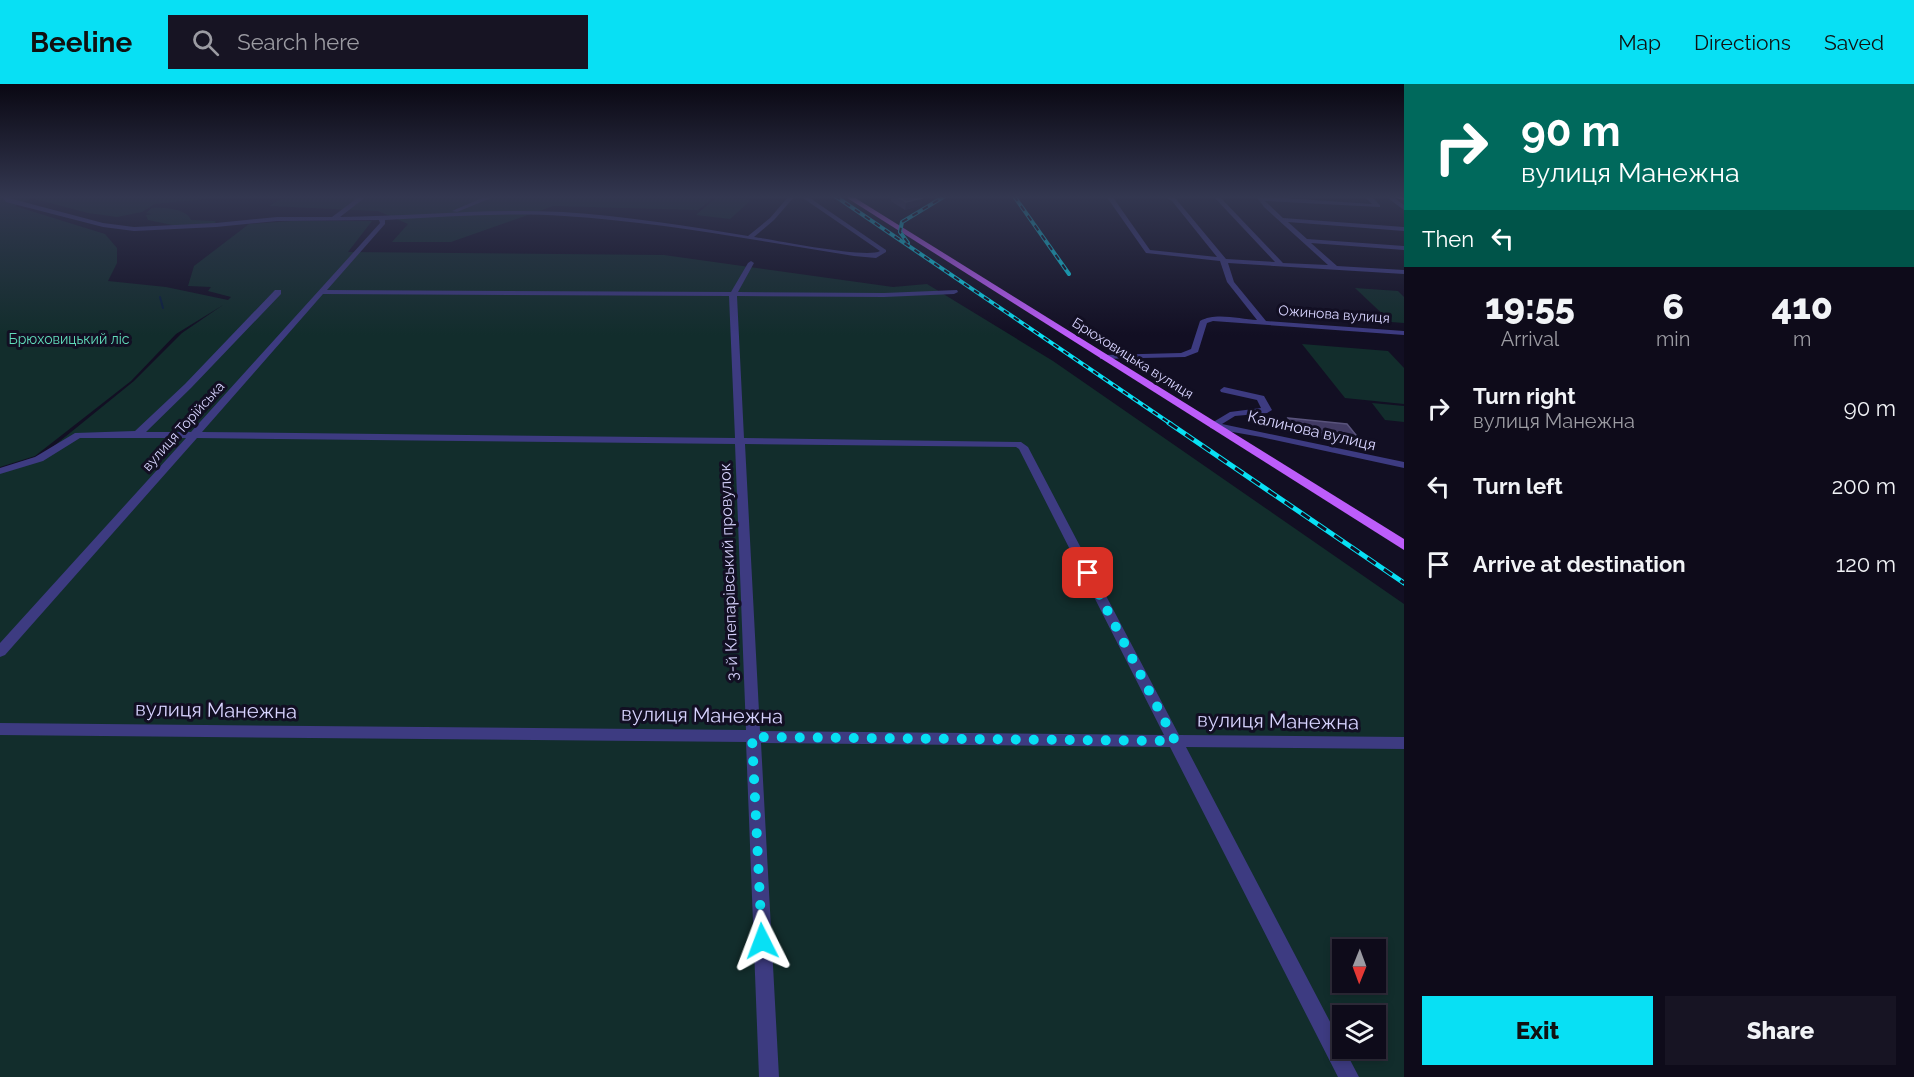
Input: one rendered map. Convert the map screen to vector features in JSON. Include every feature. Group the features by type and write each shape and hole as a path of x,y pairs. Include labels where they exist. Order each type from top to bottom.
{"main road":[{"name":"Брюховицька вулиця","path":"921,242 1404,545"}],"street":[{"name":"вулиця Торійська","path":"0,651 365,242"},
{"path":"785,242 876,256 884,251 873,242"},
{"path":"1141,242 1148,252 1282,265 1404,272"},
{"path":"1209,242 1223,260 1231,282 1263,322"},
{"path":"1260,242 1282,265"},
{"path":"1306,242 1335,268"},
{"path":"1312,242 1404,248"},
{"path":"733,294 751,263"},
{"path":"137,435 188,386 278,292"},
{"path":"320,292 884,295 954,292"},
{"name":"3-й Клепарівський провулок","path":"733,294 769,1077"},
{"name":"Ожинова вулиця","path":"1103,357 1182,355 1195,350 1203,321 1213,319 1404,333"},
{"path":"1213,426 1233,414 1267,410 1261,398 1224,390"},
{"name":"Калинова вулиця","path":"1213,426 1258,431 1359,457 1404,465"},
{"path":"0,471 39,459 78,435 1018,444 1023,447 1349,1077"},
{"name":"вулиця Манежна","path":"0,729 1404,743"}],"green space":[{"name":"Брюховицький ліс","path":"0,242 112,242 117,248 117,263 108,281 166,287 228,300 231,297 208,291 211,287 188,286 194,266 225,242 355,242 348,252 664,255 893,287 927,284 1053,361 1404,604 1404,1077 0,1077 0,469 44,454 134,381 182,333 223,305 176,334 131,381 35,456 0,467"},
{"path":"1355,288 1398,291 1404,297 1404,323 1391,322"},
{"path":"1302,344 1388,351 1404,368 1404,404 1345,398"},
{"path":"1372,403 1404,406 1404,422 1385,420"}],"building":[{"path":"1288,418 1347,424 1356,435 1295,430"}],"waterway":[{"path":"160,297 163,308"}],"railway":[{"path":"903,242 1171,424"},
{"path":"1047,242 1069,274"},
{"path":"1169,423 1404,583"}],"route":[{"path":"762,941 752,737 1175,741 1088,573"}]}
